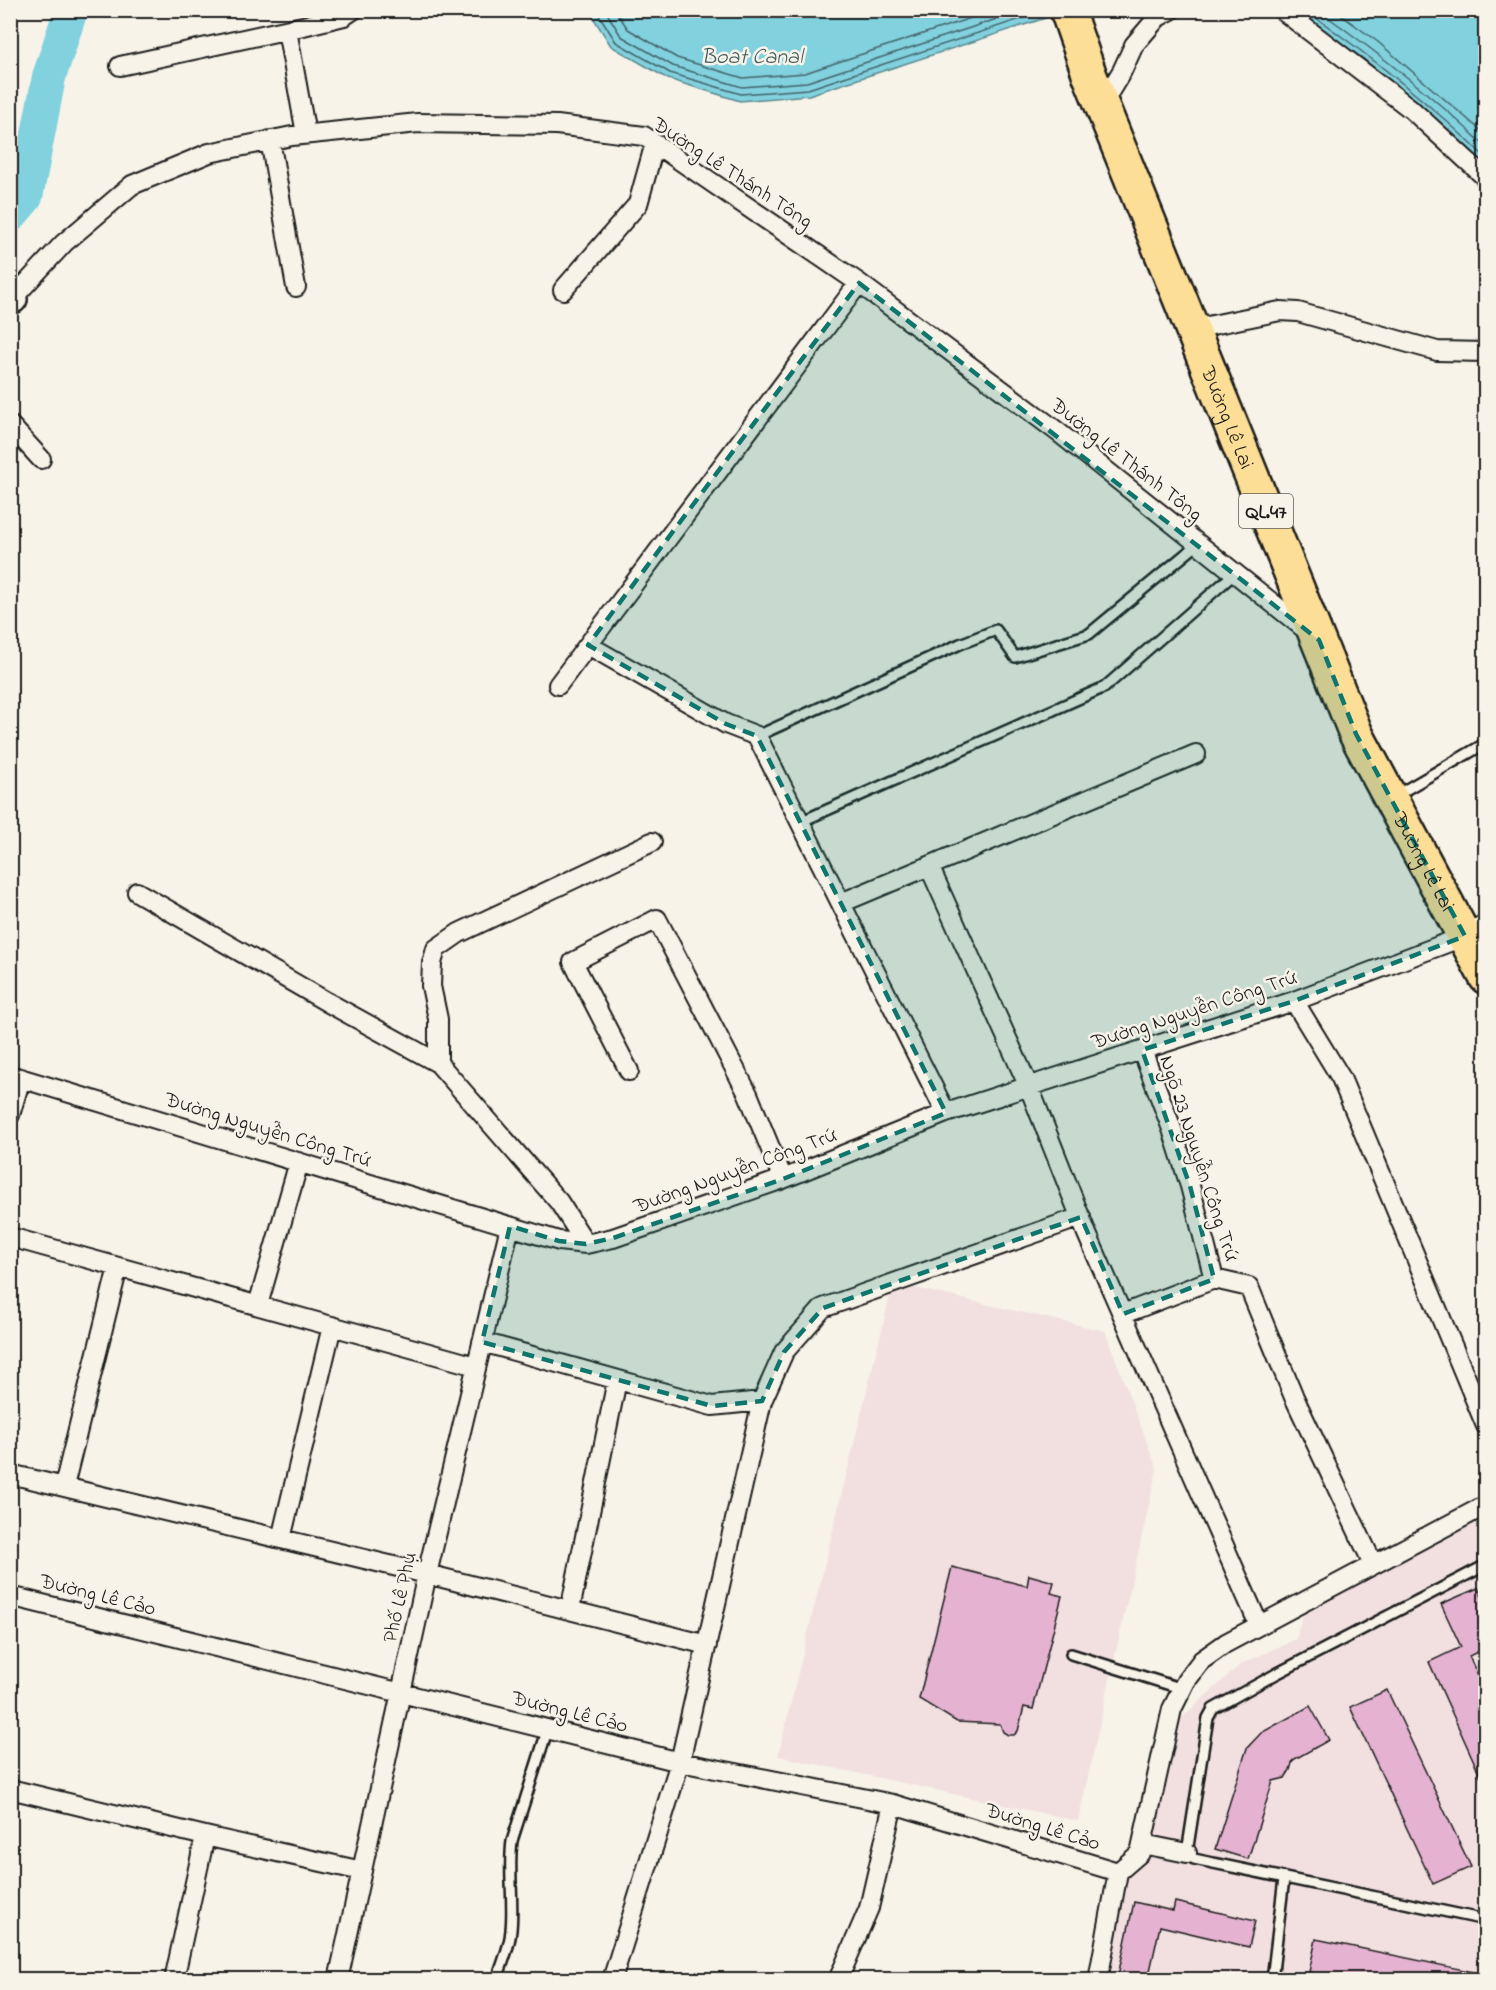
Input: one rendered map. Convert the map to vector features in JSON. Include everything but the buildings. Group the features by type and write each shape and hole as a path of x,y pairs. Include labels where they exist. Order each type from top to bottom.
{"highway":[{"name":"Đường Lê Lai","path":"1067,10 1096,90 1356,734 1391,798 1475,929 1485,977"}],"street":[{"path":"120,66 287,30 344,16 353,10"},
{"path":"1096,90 1122,71 1134,45 1158,17 1171,10"},
{"path":"1282,10 1411,108 1485,178"},
{"path":"287,30 306,134"},
{"name":"Đường Lê Thánh Tông","path":"11,299 64,243 132,185 209,153 306,134 418,123 557,125 644,136 859,283 1058,432 1319,640"},
{"path":"270,140 296,287"},
{"path":"563,290 638,204 655,143"},
{"path":"558,685 859,283"},
{"path":"1193,330 1280,311 1298,312 1437,351 1485,352"},
{"path":"10,425 41,459"},
{"path":"588,645 726,724 757,736 946,1113"},
{"path":"841,903 1196,754"},
{"path":"438,1063 438,1019 431,986 432,963 436,949 442,942 652,842"},
{"path":"929,866 1029,1087 1081,1217 1259,1625"},
{"path":"137,892 438,1063 559,1202 586,1244"},
{"path":"629,1071 573,962 657,919 748,1094 783,1179"},
{"name":"Đường Nguyễn Công Trứ","path":"16,1076 510,1227 559,1241 586,1244 613,1238 783,1179 946,1113 1294,1001 1475,929"},
{"path":"1294,1001 1341,1078 1485,1426"},
{"name":"Ngõ 23 Nguyễn Công Trứ","path":"1142,1050 1172,1129 1190,1186 1214,1279"},
{"path":"10,1115 16,1076"},
{"path":"258,1305 299,1162"},
{"path":"612,1980 680,1762 762,1401 784,1352 823,1308 1081,1217"},
{"name":"Phố Lê Phụ","path":"338,1980 427,1574 510,1227"},
{"path":"10,1237 476,1366"},
{"path":"64,1486 118,1267"},
{"path":"1123,1314 1214,1279 1249,1287 1294,1397 1373,1564"},
{"path":"281,1539 332,1326"},
{"path":"482,1342 712,1406 762,1401"},
{"path":"570,1610 617,1380"},
{"path":"10,1474 427,1574 706,1645"},
{"path":"1098,1980 1118,1872 1140,1853 1173,1709 1202,1660 1226,1643 1485,1505"},
{"name":"Đường Lê Cảo","path":"10,1596 401,1691 680,1762 893,1804 1118,1872"},
{"path":"10,1789 362,1871"},
{"path":"838,1980 869,1908 893,1804"},
{"path":"174,1980 205,1836"},
{"path":"1143,1844 1187,1853"}],"lane":[{"path":"757,736 996,630 1015,657 1089,634 1198,544"},
{"path":"800,822 1105,687 1235,573"},
{"path":"1391,798 1485,743"},
{"path":"1485,1564 1213,1709 1208,1718 1187,1853 1194,1859 1485,1920"},
{"path":"1071,1654 1183,1689"},
{"path":"497,1980 508,1948 511,1929 510,1858 512,1841 548,1728"},
{"path":"1272,1980 1284,1878"},
{"path":"1484,1980 1485,1972"}],"highlighted area":[{"path":"859,283 1319,640 1356,734 1465,936 1294,1001 1142,1050 1190,1186 1214,1279 1123,1314 1081,1217 823,1308 784,1352 762,1401 712,1406 482,1342 510,1226 559,1241 586,1244 613,1238 783,1179 946,1113 757,736 726,724 588,645"}],"shaded area":[{"path":"893,1283 1105,1331 1157,1469 1078,1821 778,1756"},
{"path":"1485,1518 1485,1979 1105,1980 1123,1880 1149,1851 1179,1720 1241,1664 1296,1639 1304,1610"}],"water":[{"name":"Boat Canal","path":"678,10 685,13 745,10 1067,11 809,95 740,101 668,79 611,46 589,11"},
{"path":"1294,11 1485,11 1485,166 1456,137 1364,59"}],"waterway":[{"path":"10,216 26,197 49,77 71,10"}]}
